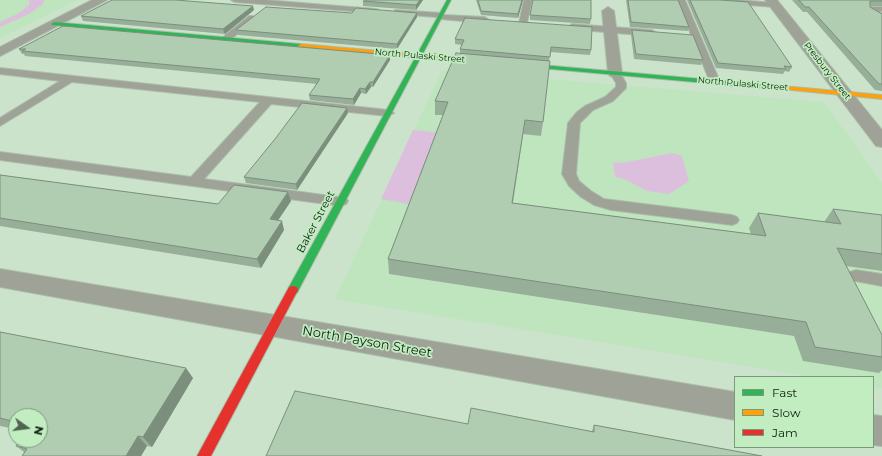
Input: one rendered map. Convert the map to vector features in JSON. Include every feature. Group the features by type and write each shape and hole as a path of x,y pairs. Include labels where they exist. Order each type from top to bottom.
{"street":[{"path":"0,52 102,0"},
{"name":"Baker Street","path":"204,456 449,0"},
{"name":"Presbury Street","path":"773,2 882,142"},
{"path":"608,11 615,73"},
{"name":"North Pulaski Street","path":"54,24 490,62"},
{"name":"North Pulaski Street","path":"513,64 882,97"},
{"name":"North Payson Street","path":"0,278 734,406"}],"lane":[{"path":"235,0 273,1 491,21"},
{"path":"523,23 528,0"},
{"path":"681,0 692,36 715,82"},
{"path":"706,0 773,2"},
{"path":"226,39 273,1"},
{"path":"882,9 872,9 882,18"},
{"path":"562,26 665,34"},
{"path":"0,71 388,112"},
{"path":"615,73 621,83 621,88 609,99 585,111 574,123 569,174 574,183 586,194 599,202 611,205 732,220"},
{"path":"0,123 70,79"},
{"path":"194,182 268,100"},
{"path":"0,156 340,202"},
{"path":"856,276 882,280"}],"shaded area":[{"path":"0,0 78,0 0,38"},
{"path":"29,0 44,0 43,4 29,14 0,27 0,22 17,14 29,5"},
{"path":"442,70 824,102 882,183 882,388 874,387 874,376 807,376 335,299"},
{"path":"413,130 442,133 415,205 381,199"},
{"path":"672,153 682,156 689,181 669,194 647,191 624,179 615,177 613,162 622,163"}],"building":[{"path":"112,0 175,0 253,6 223,29 81,16"},
{"path":"420,0 416,5 363,1"},
{"path":"478,0 522,0 518,14 481,11"},
{"path":"533,0 591,0 591,19 530,15"},
{"path":"628,0 678,0 689,27 631,22"},
{"path":"690,0 748,2 792,67 784,66 786,69 718,63"},
{"path":"799,0 882,0 870,1 870,7 882,14 882,84 879,84 809,7 805,7"},
{"path":"266,7 352,13 356,8 417,13 397,44 236,30"},
{"path":"465,18 592,27 591,50 551,47 550,57 460,49 464,40 455,39"},
{"path":"63,26 390,55 373,82 370,82 365,89 360,88 353,99 309,95 320,79 22,51 26,49 19,49"},
{"path":"632,30 693,35 703,60 636,54"},
{"path":"456,53 550,61 543,122 525,120 512,203 766,236 758,213 841,224 833,209 882,215 882,254 837,248 882,335 882,357 815,347 806,322 388,259 448,102 435,101"},
{"path":"302,103 347,108 296,184 244,177 275,139"},
{"path":"0,175 218,204 234,185 288,192 270,219 282,221 257,259 0,218"},
{"path":"0,332 186,368 143,437 138,436 126,456 22,456 27,449 23,448 48,448 48,408 8,408 8,420 0,418"},
{"path":"295,391 468,424 471,408 594,432 594,425 762,456 266,456"}],"traffic: fast":[{"path":"293,290 449,0"},
{"path":"54,24 301,46"},
{"path":"519,65 783,88"}],"traffic: slow":[{"path":"301,46 483,62"},
{"path":"783,88 882,97"}],"traffic: jam":[{"path":"204,456 293,290"}]}
